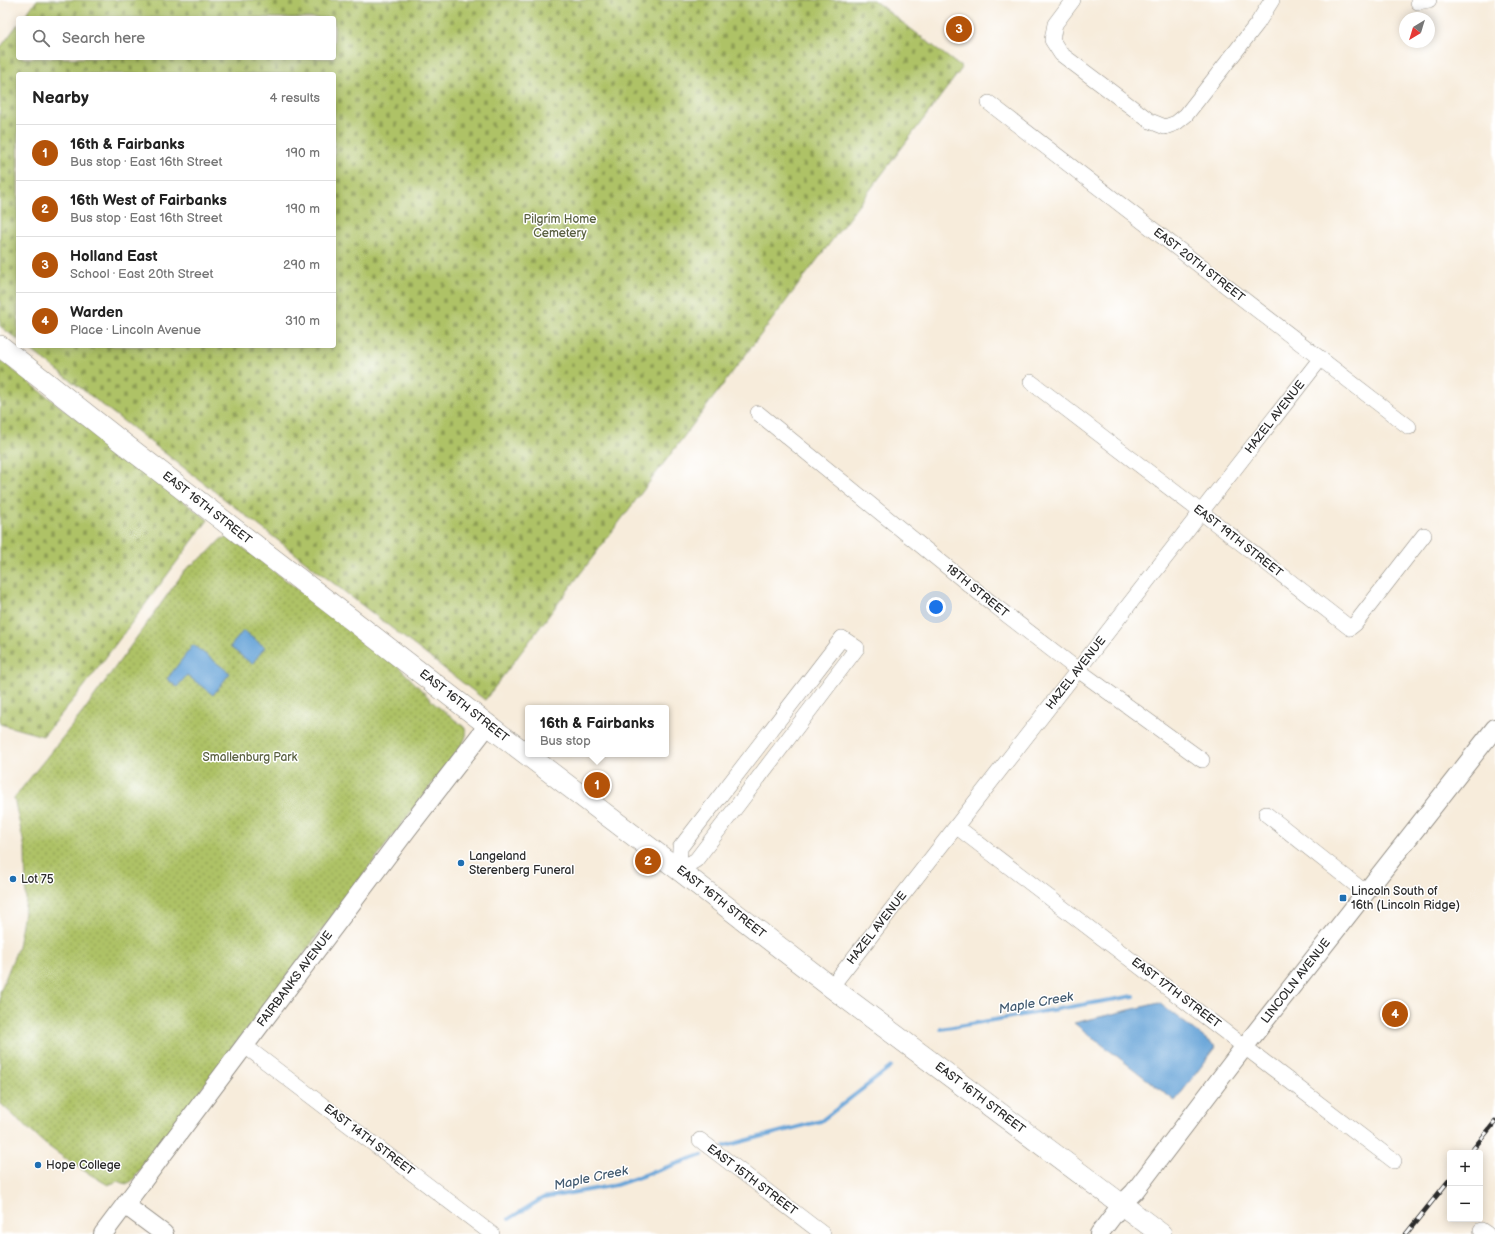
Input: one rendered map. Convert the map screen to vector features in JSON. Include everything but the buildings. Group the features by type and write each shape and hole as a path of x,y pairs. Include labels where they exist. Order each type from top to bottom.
{"main road":[{"name":"EAST 16TH STREET","path":"0,346 119,440 525,753"},
{"name":"EAST 16TH STREET","path":"530,757 831,987 1161,1234"}],"street":[{"path":"1073,0 1055,24 1052,40 1061,54 1150,121 1165,127 1176,123 1186,115 1257,24 1272,0"},
{"path":"1418,0 1418,2 1429,0"},
{"name":"EAST 20TH STREET","path":"989,103 1409,427"},
{"name":"HAZEL AVENUE","path":"831,987 1321,358"},
{"name":"EAST 19TH STREET","path":"1031,382 1350,628 1356,624 1424,535"},
{"name":"18TH STREET","path":"758,413 994,605 1078,670 1202,760"},
{"path":"842,638 857,648 696,860 679,870 680,848 842,638"},
{"name":"FAIRBANKS AVENUE","path":"103,1234 406,831 488,725"},
{"name":"LINCOLN AVENUE","path":"1099,1234 1122,1204 1134,1192 1245,1046 1495,728"},
{"path":"1266,814 1366,892"},
{"name":"EAST 17TH STREET","path":"956,827 1394,1161"},
{"name":"EAST 14TH STREET","path":"245,1046 492,1234"},
{"name":"EAST 15TH STREET","path":"700,1140 823,1234"},
{"path":"125,1205 164,1234"}],"green space":[{"name":"Pilgrim Home Cemetery","path":"37,0 873,0 962,68 485,700 29,348 336,348 336,72 16,72 16,338 0,326 0,48 16,27 16,60 336,60 336,16 25,16"},
{"path":"0,360 208,520 83,688 43,736 0,724"},
{"name":"Smallenburg Park","path":"229,537 395,663 436,705 464,727 466,735 463,743 132,1181 126,1184 118,1181 108,1185 76,1166 45,1144 0,1103 0,992 18,947 26,900 25,849 14,798 83,712 186,569 208,553 221,539"}],"water":[{"path":"243,631 265,647 252,664 230,647"},
{"path":"193,645 230,673 213,695 187,675 177,687 167,679"},
{"path":"1159,1003 1216,1047 1175,1101 1074,1023"}],"waterway":[{"name":"Maple Creek","path":"941,1029 1134,996"},
{"name":"Maple Creek","path":"725,1146 821,1121 891,1067"},
{"name":"Maple Creek","path":"509,1219 543,1198 616,1185 702,1155"}],"railway":[{"path":"1472,1150 1495,1122"},
{"path":"1406,1234 1447,1183"}],"place":[{"name":"Holland East","path":"959,29"},
{"name":"16th & Fairbanks","path":"597,785"},
{"name":"16th West of Fairbanks","path":"648,861"},
{"name":"Langeland Sterenberg Funeral","path":"461,863"},
{"name":"Lot 75","path":"13,879"},
{"name":"Lincoln South of 16th (Lincoln Ridge)","path":"1343,898"},
{"name":"Warden","path":"1395,1014"},
{"name":"Hope College","path":"38,1165"}]}
